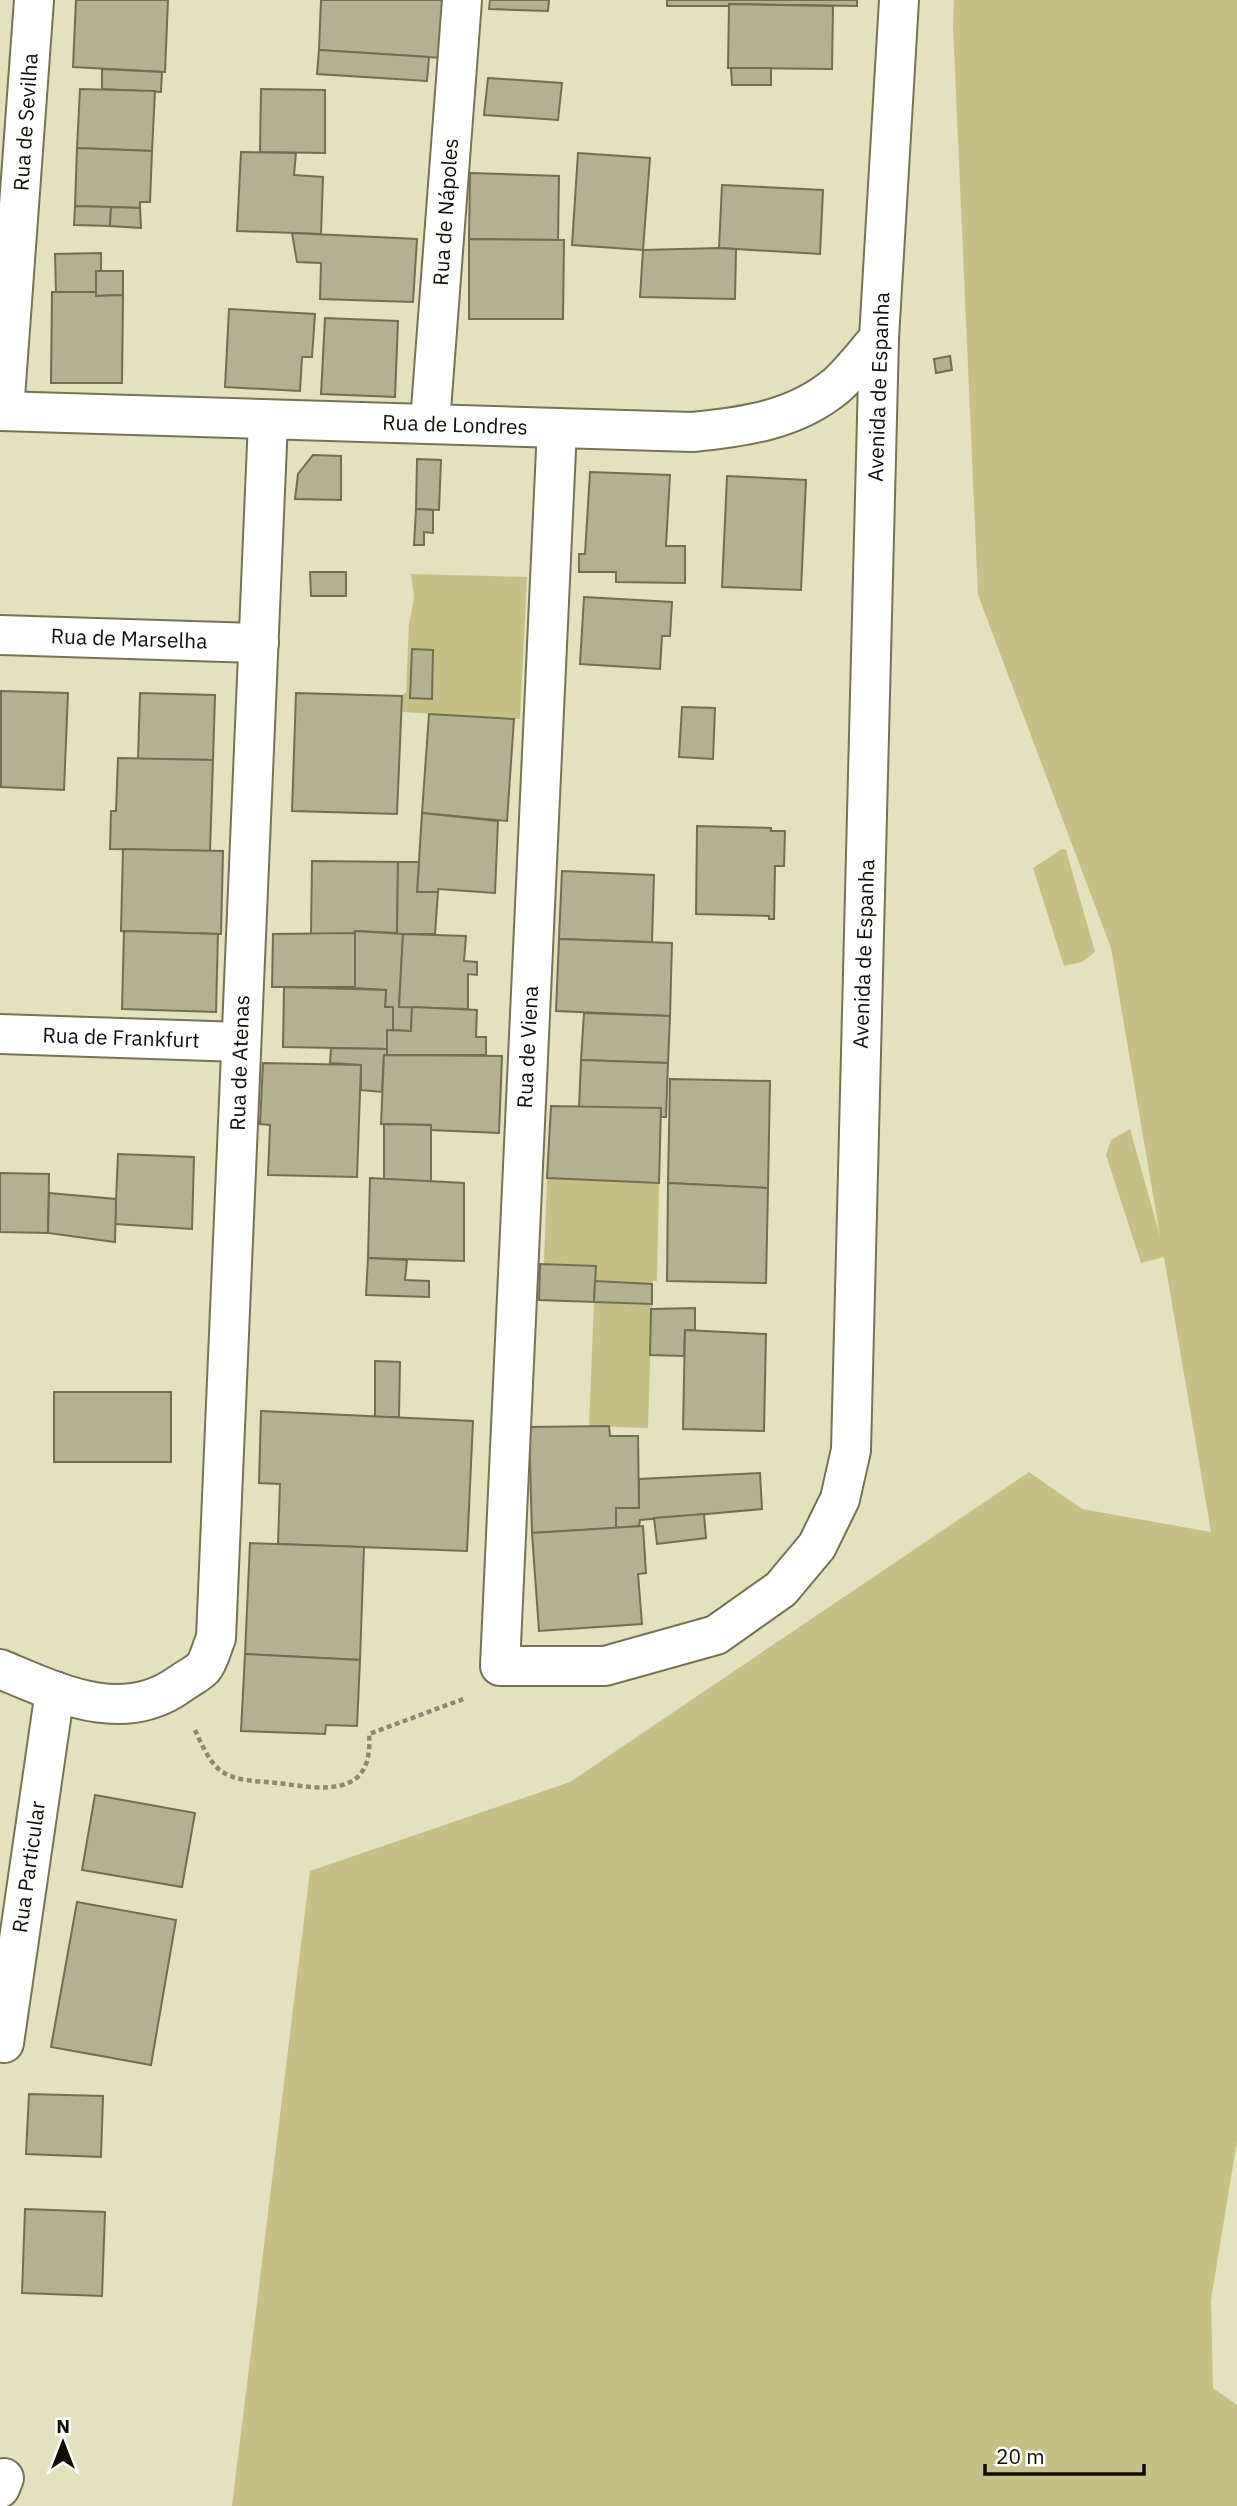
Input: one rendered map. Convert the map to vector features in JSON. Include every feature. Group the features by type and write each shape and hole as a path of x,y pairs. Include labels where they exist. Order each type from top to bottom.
{"street":[{"name":"Rua de Sevilha","path":"2,411 34,0"},
{"name":"Rua de Nápoles","path":"430,423 462,0"},
{"name":"Avenida de Espanha","path":"500,1665 605,1667 716,1635 781,1589 817,1546 840,1499 851,1444 879,338 899,0"},
{"name":"Rua de Londres","path":"2,411 693,432 746,426 781,417 802,408 837,385 879,338"},
{"name":"Rua de Atenas","path":"0,1669 91,1703 120,1705 153,1699 174,1689 202,1668 216,1638 268,421"},
{"name":"Rua de Viena","path":"500,1665 557,428"},
{"name":"Rua de Marselha","path":"0,635 258,643"},
{"name":"Rua de Frankfurt","path":"0,1034 241,1042"},
{"name":"Rua Particular","path":"4,2043 55,1691"}],"path":[{"path":"174,1689 202,1745 218,1769 233,1778 329,1789 355,1779 365,1767 370,1753 369,1734 472,1696 500,1665"}],"shaded area":[{"path":"954,0 1237,0 1237,2141 1211,2300 1213,2388 1237,2405 1237,2506 232,2506 310,1871 570,1782 1029,1472 1082,1509 1211,1532 1164,1257 1141,1263 1106,1155 1111,1140 1130,1129 1160,1236 1111,948 978,595"},
{"path":"411,574 527,577 520,719 402,712 414,597"},
{"path":"1062,849 1066,850 1095,952 1082,962 1064,966 1033,868"},
{"path":"547,1178 659,1183 657,1281 652,1284 595,1281 596,1266 544,1264"},
{"path":"594,1302 652,1304 648,1428 589,1426"}],"building":[{"path":"76,0 168,0 165,72 73,67"},
{"path":"321,0 445,0 442,58 319,50"},
{"path":"490,0 549,0 548,11 489,9"},
{"path":"667,0 857,0 857,6 667,6"},
{"path":"729,4 833,6 832,69 728,68"},
{"path":"319,50 429,57 427,81 317,74"},
{"path":"731,68 771,68 771,85 732,85"},
{"path":"102,69 162,72 161,92 102,89"},
{"path":"488,78 562,83 558,120 484,115"},
{"path":"80,89 155,91 152,151 77,148"},
{"path":"261,89 325,90 325,153 260,152"},
{"path":"77,148 152,151 150,202 140,202 140,208 75,206"},
{"path":"241,152 296,153 294,175 323,177 321,234 237,231"},
{"path":"578,153 650,158 643,250 572,245"},
{"path":"470,173 559,176 558,240 469,239"},
{"path":"722,185 823,190 820,254 719,248"},
{"path":"75,206 111,207 110,226 74,225"},
{"path":"111,207 140,208 141,228 110,226"},
{"path":"292,233 417,239 413,302 320,299 321,263 297,262"},
{"path":"469,239 564,240 563,319 469,319"},
{"path":"736,249 735,299 640,297 643,250"},
{"path":"101,253 101,271 96,271 96,292 56,292 55,254"},
{"path":"96,271 123,271 123,295 96,296"},
{"path":"52,292 96,292 96,296 123,295 122,383 51,383"},
{"path":"229,309 315,314 312,357 302,357 300,391 225,387"},
{"path":"325,318 398,321 395,397 321,394"},
{"path":"950,356 952,370 936,373 934,359"},
{"path":"313,455 341,456 341,500 295,499 298,474"},
{"path":"417,459 441,460 439,510 416,509"},
{"path":"590,472 670,475 666,546 685,546 685,583 616,582 616,572 579,572 579,554 585,554"},
{"path":"727,476 806,480 801,590 722,587"},
{"path":"416,509 433,510 433,533 424,532 424,545 414,545"},
{"path":"310,572 346,572 346,596 311,596"},
{"path":"584,597 672,602 670,636 662,636 660,669 580,664"},
{"path":"412,649 433,650 432,699 410,698"},
{"path":"1,691 68,693 64,790 1,787"},
{"path":"140,693 215,695 213,760 138,759"},
{"path":"296,693 402,696 397,814 292,811"},
{"path":"682,707 715,708 713,759 679,757"},
{"path":"429,714 514,719 507,821 422,813"},
{"path":"118,758 213,760 210,851 110,849 111,811 116,811"},
{"path":"422,813 498,821 495,893 438,889 438,892 417,892"},
{"path":"697,826 771,828 771,831 785,831 784,866 775,866 774,919 769,919 769,916 696,914"},
{"path":"123,849 223,851 221,934 121,931"},
{"path":"312,861 398,862 397,933 355,931 353,934 311,934"},
{"path":"398,862 419,862 417,892 438,892 435,934 397,934"},
{"path":"562,871 654,875 652,942 559,939"},
{"path":"124,931 218,934 216,1012 122,1009"},
{"path":"355,931 403,934 399,1007 412,1007 411,1031 393,1030 393,1007 385,1007 386,990 355,988"},
{"path":"355,933 355,987 272,987 273,934"},
{"path":"403,934 466,936 464,961 477,962 477,975 468,974 468,1009 399,1007"},
{"path":"559,939 672,943 670,1016 556,1011"},
{"path":"284,987 386,990 385,1007 393,1007 393,1030 387,1030 387,1049 283,1047"},
{"path":"412,1007 477,1010 476,1037 486,1037 486,1055 387,1055 387,1030 411,1031"},
{"path":"584,1013 670,1016 668,1063 581,1060"},
{"path":"331,1048 387,1049 387,1055 384,1055 382,1092 361,1090 361,1065 330,1063"},
{"path":"384,1055 502,1056 499,1133 431,1130 431,1125 381,1124"},
{"path":"581,1060 668,1063 666,1117 661,1117 661,1108 579,1108"},
{"path":"263,1063 361,1065 357,1177 268,1175 270,1125 260,1124"},
{"path":"670,1079 770,1081 768,1188 668,1183"},
{"path":"551,1106 661,1108 659,1183 547,1178"},
{"path":"384,1124 431,1125 431,1182 384,1179"},
{"path":"118,1154 194,1157 192,1229 115,1224"},
{"path":"0,1173 49,1174 48,1233 0,1232"},
{"path":"370,1178 464,1183 464,1261 368,1258"},
{"path":"668,1183 768,1188 766,1283 667,1281"},
{"path":"49,1193 116,1199 115,1242 48,1233"},
{"path":"368,1258 407,1260 405,1280 429,1281 429,1297 366,1295"},
{"path":"540,1264 596,1266 594,1302 539,1300"},
{"path":"595,1281 652,1284 652,1304 594,1302"},
{"path":"695,1308 695,1330 685,1330 684,1356 650,1355 651,1309"},
{"path":"685,1330 766,1334 764,1431 683,1429"},
{"path":"375,1361 400,1362 399,1417 375,1417"},
{"path":"54,1392 171,1392 171,1462 54,1462"},
{"path":"261,1411 473,1421 467,1551 278,1544 280,1484 259,1483"},
{"path":"609,1426 610,1436 638,1436 639,1508 616,1508 616,1528 532,1533 529,1427"},
{"path":"760,1473 762,1509 640,1520 639,1526 616,1528 616,1508 639,1508 639,1479"},
{"path":"704,1514 706,1538 657,1544 654,1518"},
{"path":"643,1526 646,1573 638,1574 642,1624 539,1631 532,1533"},
{"path":"250,1543 364,1547 360,1660 245,1654"},
{"path":"245,1654 360,1660 357,1726 326,1725 325,1734 241,1731"},
{"path":"95,1795 195,1813 182,1887 82,1870"},
{"path":"77,1902 176,1920 151,2065 51,2047"},
{"path":"29,2094 103,2096 101,2157 26,2154"},
{"path":"25,2209 105,2212 102,2296 22,2293"}]}
